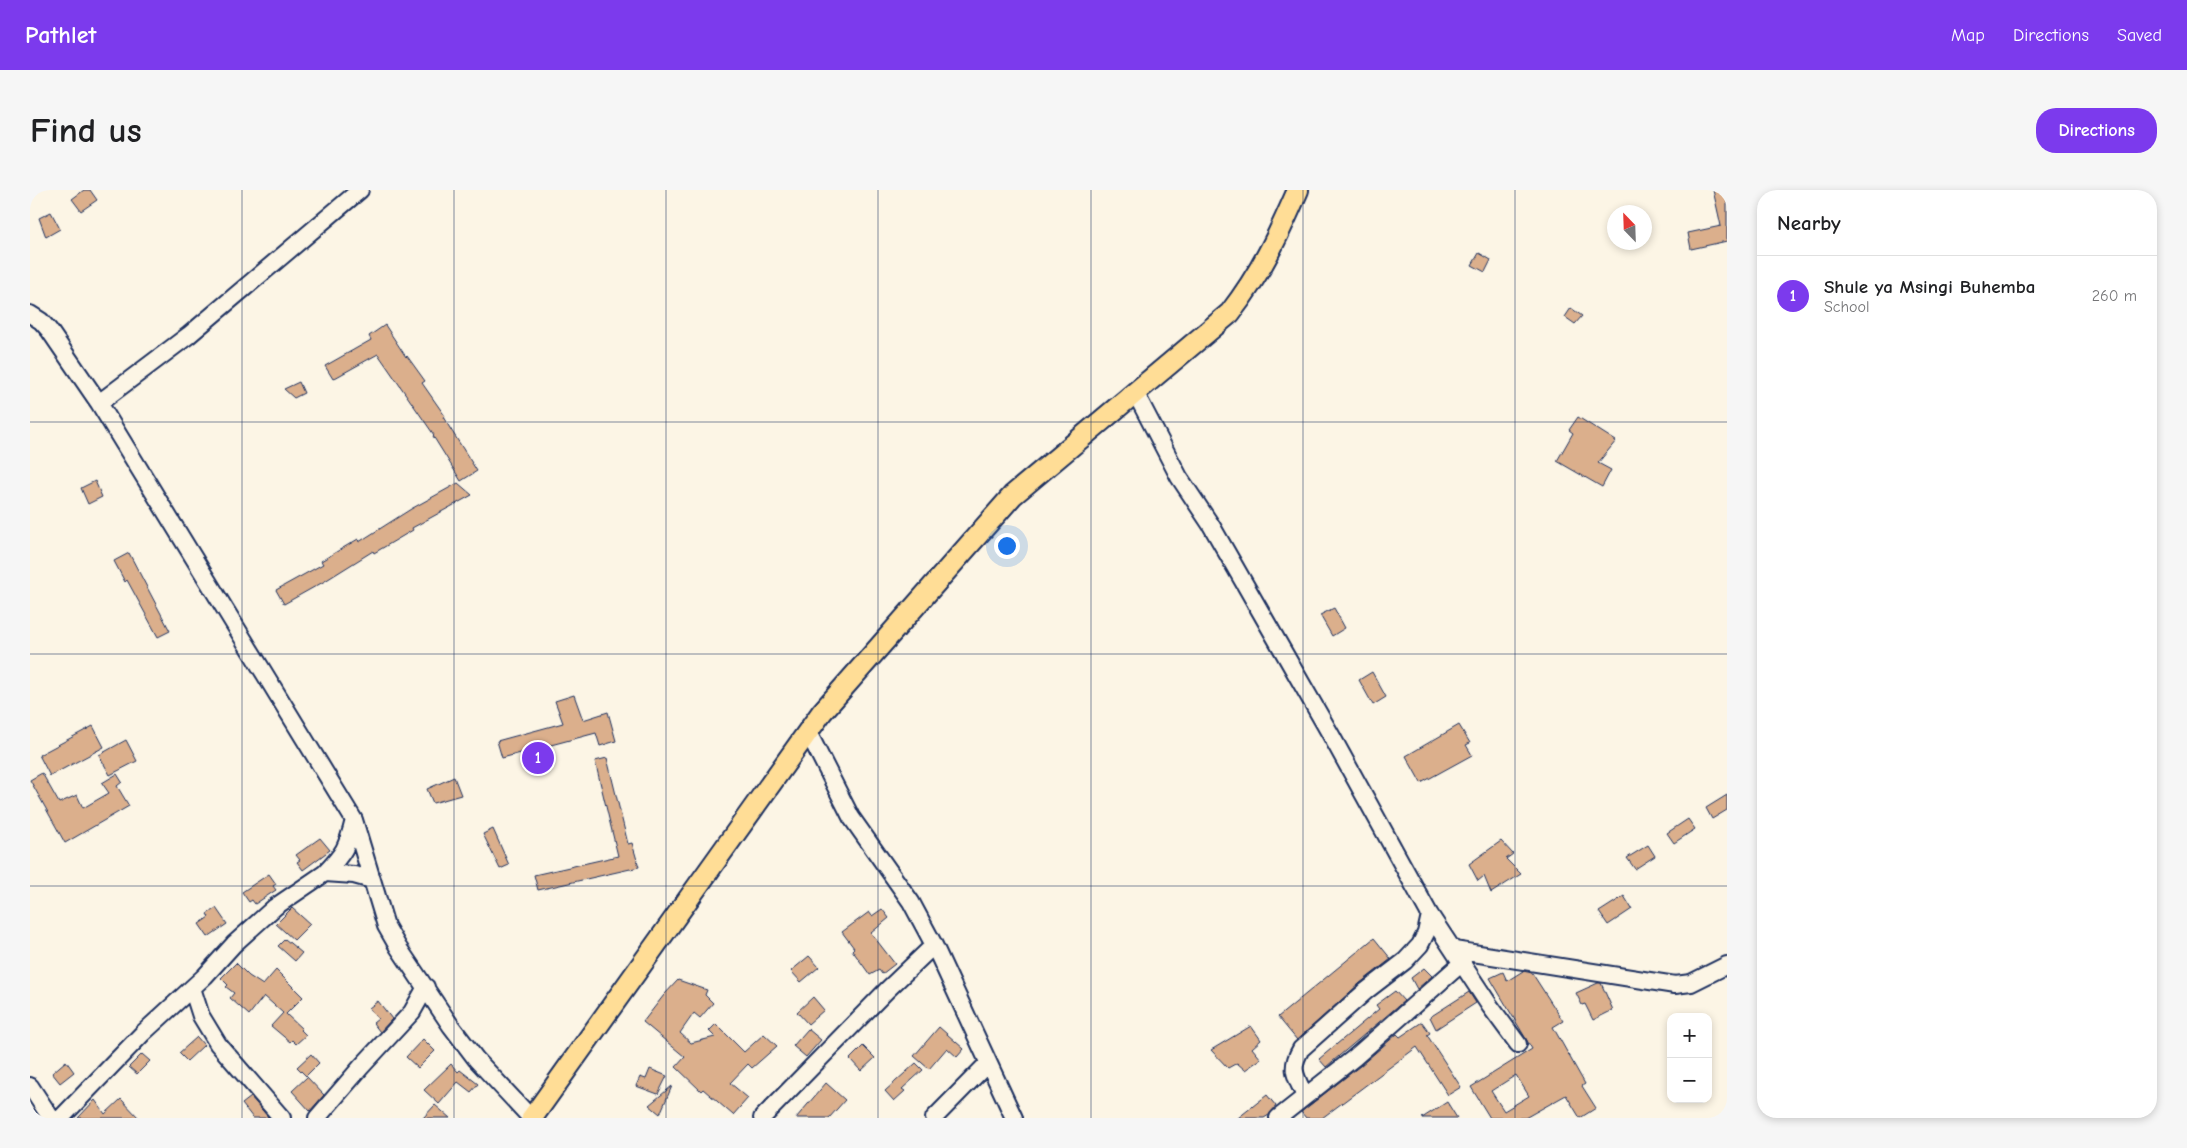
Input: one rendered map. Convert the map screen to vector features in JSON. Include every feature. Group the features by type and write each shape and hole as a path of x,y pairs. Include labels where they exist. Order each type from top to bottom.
{"main road":[{"path":"532,1118 822,712 1013,495 1230,313 1251,285 1273,247 1298,190"}],"street":[{"path":"99,403 189,335 360,190"},
{"path":"31,311 49,330 99,403 266,673 354,820 386,926 398,947 451,1026 476,1059 532,1118"},
{"path":"1135,392 1179,477 1211,525 1430,915 1490,1006 1518,1044"},
{"path":"808,732 850,817 911,902 934,945 1014,1118"},
{"path":"61,1118 143,1033 192,988 234,944 275,907 325,873 343,854 349,842 354,820"},
{"path":"325,873 341,873 372,880"},
{"path":"1306,1096 1294,1074 1295,1060 1301,1049 1410,956 1420,945 1426,933 1430,915"},
{"path":"762,1118 887,990 934,945"},
{"path":"1458,956 1675,985 1691,983 1727,965"},
{"path":"1278,1118 1354,1058 1458,956"},
{"path":"317,1118 412,1012 426,987"},
{"path":"192,988 201,1016 218,1044 282,1118"},
{"path":"934,1118 988,1063"},
{"path":"30,1086 51,1118"}],"building":[{"path":"84,190 90,190 97,200 81,211 72,199"},
{"path":"1713,190 1727,190 1727,241 1691,249 1688,233 1721,226"},
{"path":"51,212 60,229 46,237 39,218"},
{"path":"1479,253 1491,260 1485,272 1472,265"},
{"path":"1571,308 1582,316 1575,324 1565,317"},
{"path":"385,325 406,357 425,381 422,383 445,416 443,417 477,471 461,481 434,435 378,354 333,379 325,366 371,340 369,336"},
{"path":"299,382 304,393 294,398 284,389"},
{"path":"1578,417 1616,441 1598,463 1611,470 1602,487 1557,461 1573,433 1569,430"},
{"path":"95,481 102,497 88,504 81,488"},
{"path":"458,483 472,495 412,528 413,530 374,553 373,551 284,604 276,590 323,564 321,561 358,539 359,542 411,509"},
{"path":"129,553 170,631 158,637 127,580 125,582 114,561"},
{"path":"1334,608 1345,628 1332,636 1320,615"},
{"path":"1372,672 1386,697 1373,705 1359,680"},
{"path":"574,695 583,720 608,712 616,741 600,746 596,733 502,758 497,741 563,723 555,701"},
{"path":"1459,725 1470,743 1466,745 1472,755 1421,783 1406,756"},
{"path":"93,726 104,747 50,776 39,755"},
{"path":"126,740 137,761 110,775 99,755"},
{"path":"607,758 628,844 632,843 639,867 538,890 534,875 618,856 595,761"},
{"path":"42,773 59,803 77,795 83,808 109,793 102,783 117,774 122,782 117,786 129,806 65,843 30,780"},
{"path":"454,777 461,795 433,803 427,789"},
{"path":"1727,795 1727,810 1712,819 1706,808"},
{"path":"1688,819 1695,829 1674,843 1667,833"},
{"path":"493,829 509,865 500,869 483,834"},
{"path":"320,838 330,850 303,870 297,862 300,860 296,855"},
{"path":"1501,841 1513,854 1506,859 1521,874 1491,893 1484,876 1478,881 1469,864"},
{"path":"1648,845 1655,856 1635,869 1627,858"},
{"path":"269,874 276,884 273,886 276,890 255,904 252,900 249,902 242,892"},
{"path":"1624,896 1632,909 1608,925 1599,912"},
{"path":"216,908 227,924 208,937 199,924 209,917 207,914"},
{"path":"292,908 310,924 294,940 276,924"},
{"path":"882,909 889,918 871,933 895,964 882,974 879,970 870,975 842,932 869,912 872,916"},
{"path":"1374,938 1391,959 1359,984 1297,1040 1278,1017"},
{"path":"285,939 302,953 295,961 278,946"},
{"path":"809,956 819,967 801,982 791,971"},
{"path":"236,963 249,976 263,985 276,970 303,997 286,1014 306,1035 296,1044 292,1040 290,1042 271,1026 283,1013 264,996 249,1015 230,998 234,993 226,987 228,985 221,978"},
{"path":"1424,968 1432,976 1417,989 1411,978"},
{"path":"1523,971 1532,973 1563,1021 1553,1027 1585,1084 1582,1086 1596,1108 1580,1118 1566,1095 1525,1118 1490,1118 1471,1087 1532,1049 1490,978 1503,972 1507,981","holes":["1516,1075 1529,1096 1504,1111 1491,1091"]},
{"path":"678,980 707,990 705,995 713,1003 700,1018 694,1013 680,1033 691,1043 715,1037 709,1031 716,1024 744,1052 764,1034 777,1046 752,1068 748,1064 730,1083 748,1098 733,1115 703,1089 701,1091 676,1067 685,1057 643,1022"},
{"path":"1601,983 1613,1010 1593,1020 1585,1004 1582,1005 1576,993"},
{"path":"1395,991 1404,1001 1326,1067 1319,1059 1379,1009 1376,1005"},
{"path":"1469,992 1476,1003 1436,1029 1430,1017"},
{"path":"813,997 824,1010 808,1024 797,1012"},
{"path":"378,1001 392,1019 380,1032 373,1023 378,1019 369,1008"},
{"path":"1422,1022 1430,1033 1427,1035 1461,1087 1448,1095 1417,1047 1322,1118 1306,1118 1301,1112 1360,1066 1397,1034 1400,1037"},
{"path":"1251,1026 1261,1040 1252,1048 1261,1059 1245,1070 1237,1063 1228,1068 1211,1050"},
{"path":"939,1027 964,1049 957,1057 947,1048 929,1069 914,1056"},
{"path":"808,1029 821,1040 806,1057 793,1046"},
{"path":"197,1037 204,1045 187,1061 179,1053"},
{"path":"423,1039 435,1051 418,1068 406,1057"},
{"path":"863,1046 875,1058 861,1071 850,1059"},
{"path":"142,1054 150,1061 137,1074 129,1067"},
{"path":"311,1054 319,1063 306,1076 297,1067"},
{"path":"66,1061 74,1072 60,1083 52,1073"},
{"path":"916,1063 923,1070 902,1089 905,1091 894,1101 885,1091"},
{"path":"451,1064 458,1072 460,1070 478,1084 471,1092 458,1082 439,1104 424,1090"},
{"path":"650,1069 667,1076 658,1094 636,1086 640,1077 646,1079"},
{"path":"307,1077 324,1095 310,1111 292,1091"},
{"path":"826,1083 845,1100 829,1118 796,1118"},
{"path":"672,1086 660,1114 649,1105"},
{"path":"1267,1095 1276,1106 1269,1115 1264,1118 1238,1118"},
{"path":"251,1097 269,1118 253,1118 242,1104"},
{"path":"121,1099 139,1118 78,1118 95,1100 105,1114"},
{"path":"1447,1102 1457,1118 1422,1118"},
{"path":"435,1105 450,1118 423,1118"}],"place":[{"name":"Shule ya Msingi Buhemba","path":"538,758"}]}
